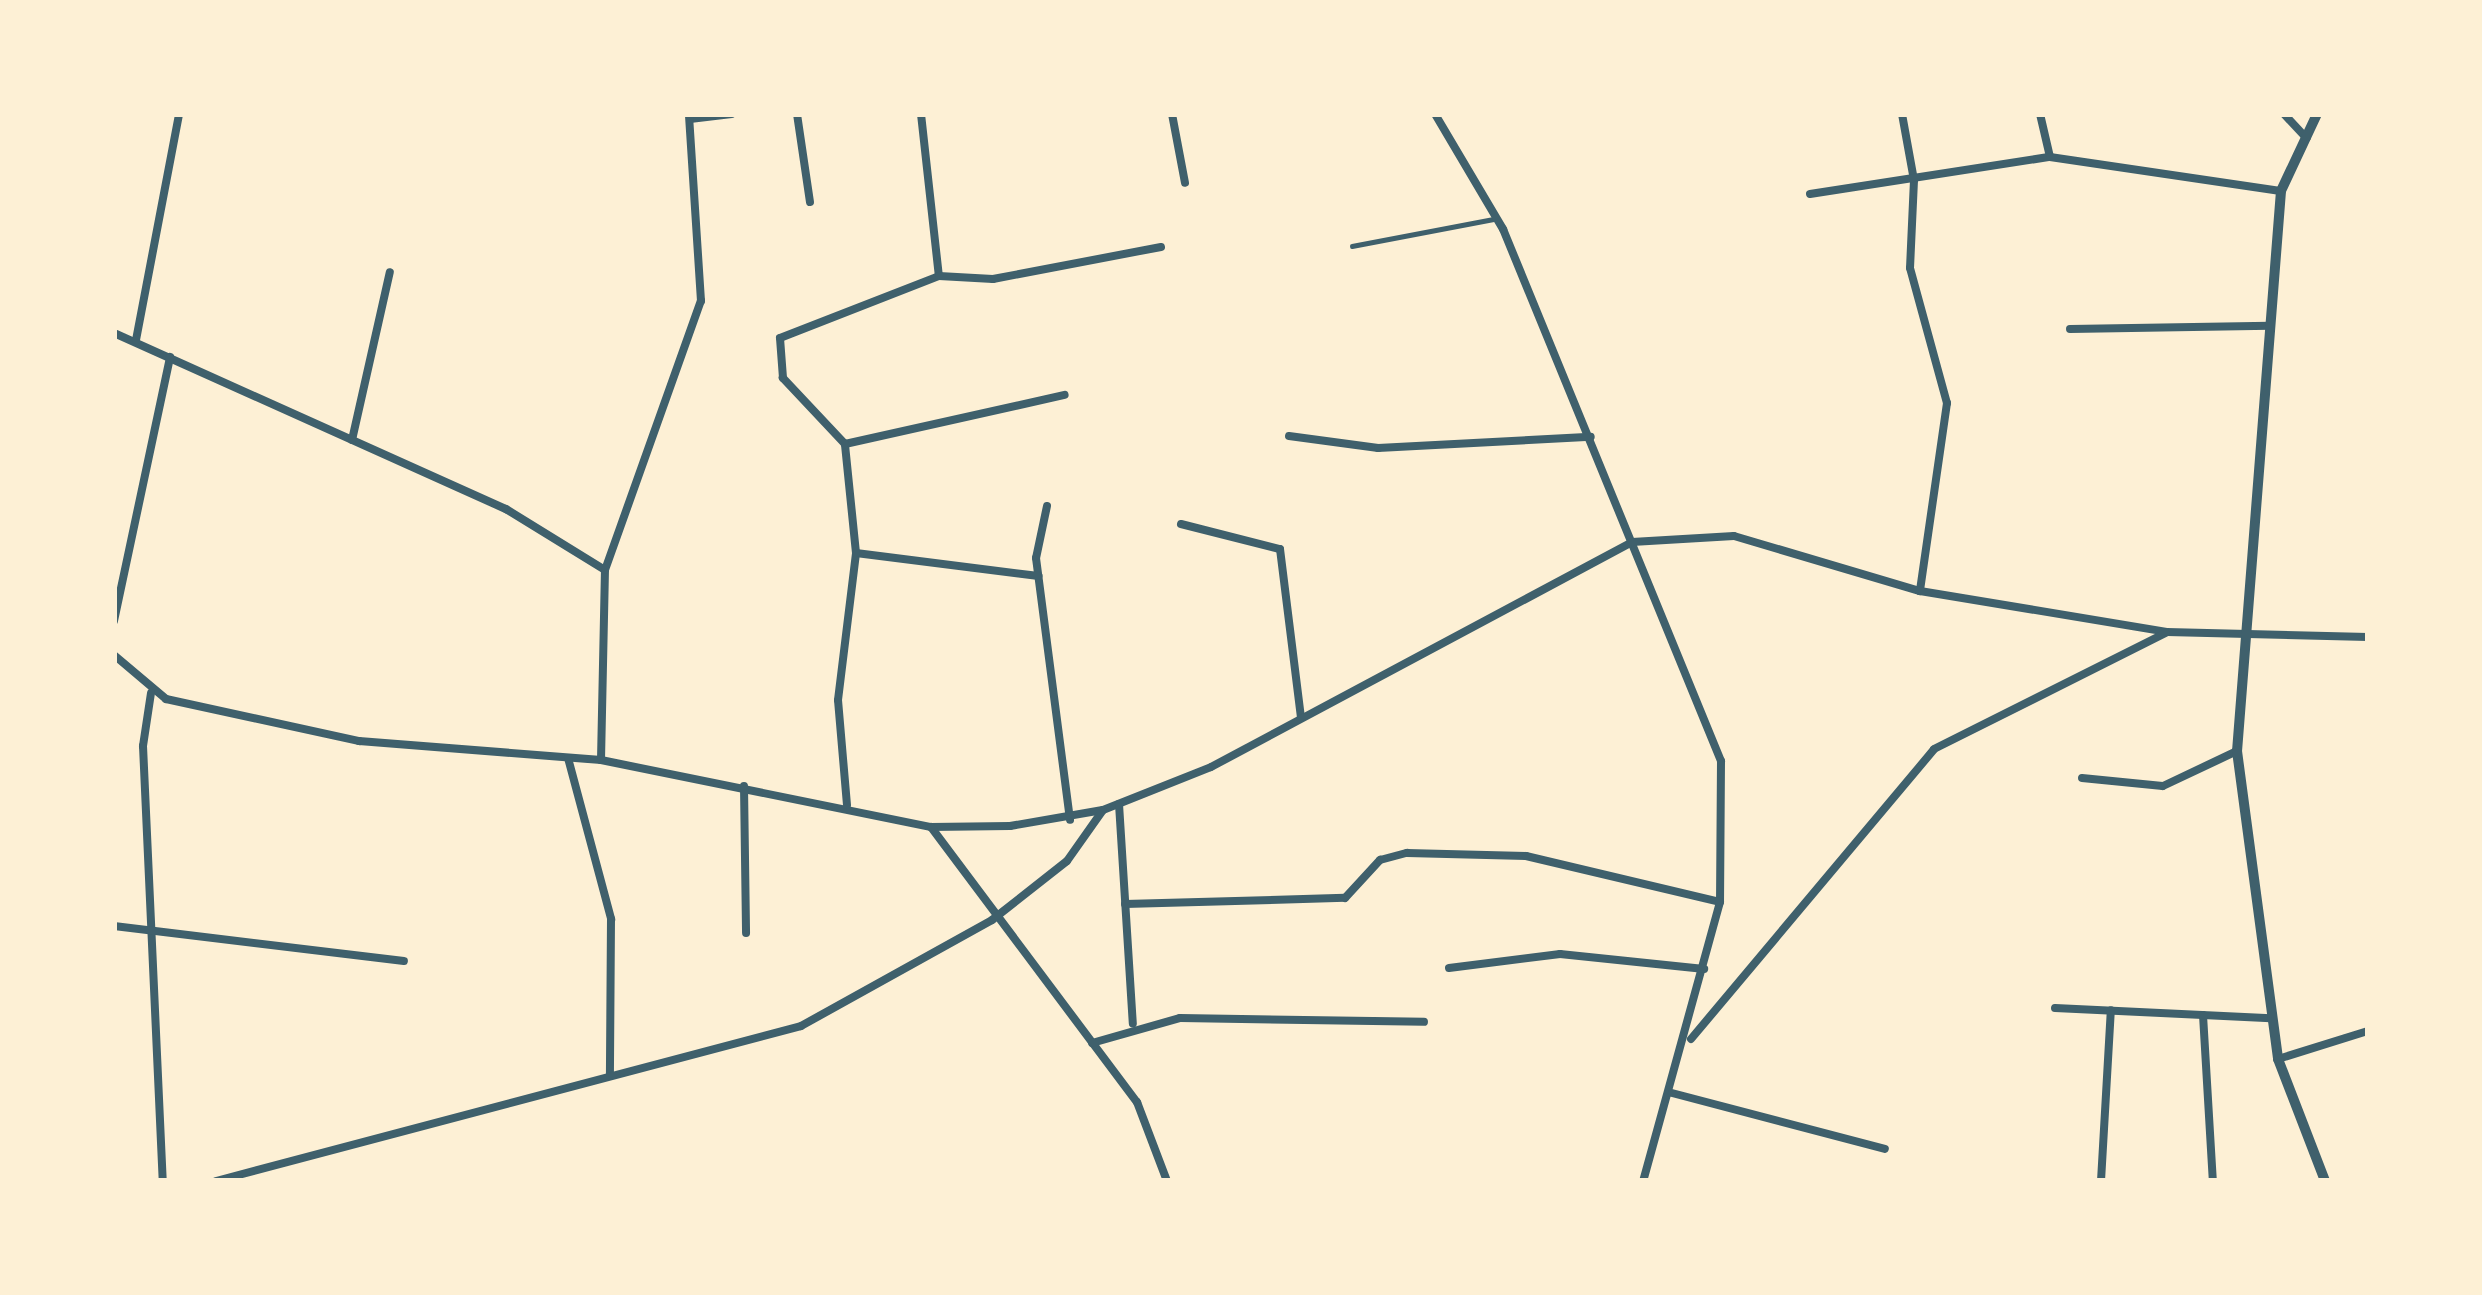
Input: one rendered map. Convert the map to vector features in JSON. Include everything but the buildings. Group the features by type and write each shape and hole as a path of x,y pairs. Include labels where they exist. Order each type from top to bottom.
{"street":[{"path":"136,340 179,114"},
{"path":"601,760 605,570 701,301 689,116 732,114"},
{"path":"797,114 810,202"},
{"path":"921,114 939,276"},
{"path":"1172,114 1184,183"},
{"path":"1435,114 1497,219 1635,542 1721,761 1720,902 1688,1043 1643,1181"},
{"path":"1902,114 1914,180 1910,268 1947,403 1920,590"},
{"path":"2040,114 2050,157"},
{"path":"2284,114 2306,138"},
{"path":"2317,114 2281,191 2237,751 2278,1059 2325,1181"},
{"path":"1810,194 2050,157 2281,191"},
{"path":"847,806 838,700 856,553 845,444 783,379 780,338 939,276 993,279 1161,247"},
{"path":"352,440 390,272"},
{"path":"2070,329 2270,326"},
{"path":"114,333 506,509 605,570"},
{"path":"114,621 170,357"},
{"path":"845,444 1066,395"},
{"path":"1289,436 1378,448 1591,437"},
{"path":"1047,506 1039,576 1070,820"},
{"path":"1181,524 1280,549 1301,718"},
{"path":"114,655 152,694 359,741 601,760 847,806 931,827 1070,820 1119,804 1301,718 1635,542 1734,536 1920,590 2168,632 2368,637"},
{"path":"856,553 1039,576"},
{"path":"1688,1043 1934,749 2168,632"},
{"path":"152,694 143,746 157,930 163,1181"},
{"path":"2082,778 2163,786 2237,751"},
{"path":"568,758 610,920 610,1074"},
{"path":"744,786 746,932"},
{"path":"1119,804 1133,1024"},
{"path":"216,1181 801,1026 992,920 1067,861 1103,810"},
{"path":"931,827 992,920 1092,1043 1157,1139 1167,1181"},
{"path":"1125,904 1345,898 1380,860 1407,853 1526,856 1720,902"},
{"path":"114,926 404,961"},
{"path":"1449,968 1560,954 1705,969"},
{"path":"2055,1008 2271,1018"},
{"path":"2101,1181 2111,1010"},
{"path":"2203,1015 2213,1181"},
{"path":"1092,1043 1133,1024 1424,1022"},
{"path":"2278,1059 2368,1031"},
{"path":"1672,1093 1885,1149"}],"lane":[{"path":"1352,246 1497,219"}]}
